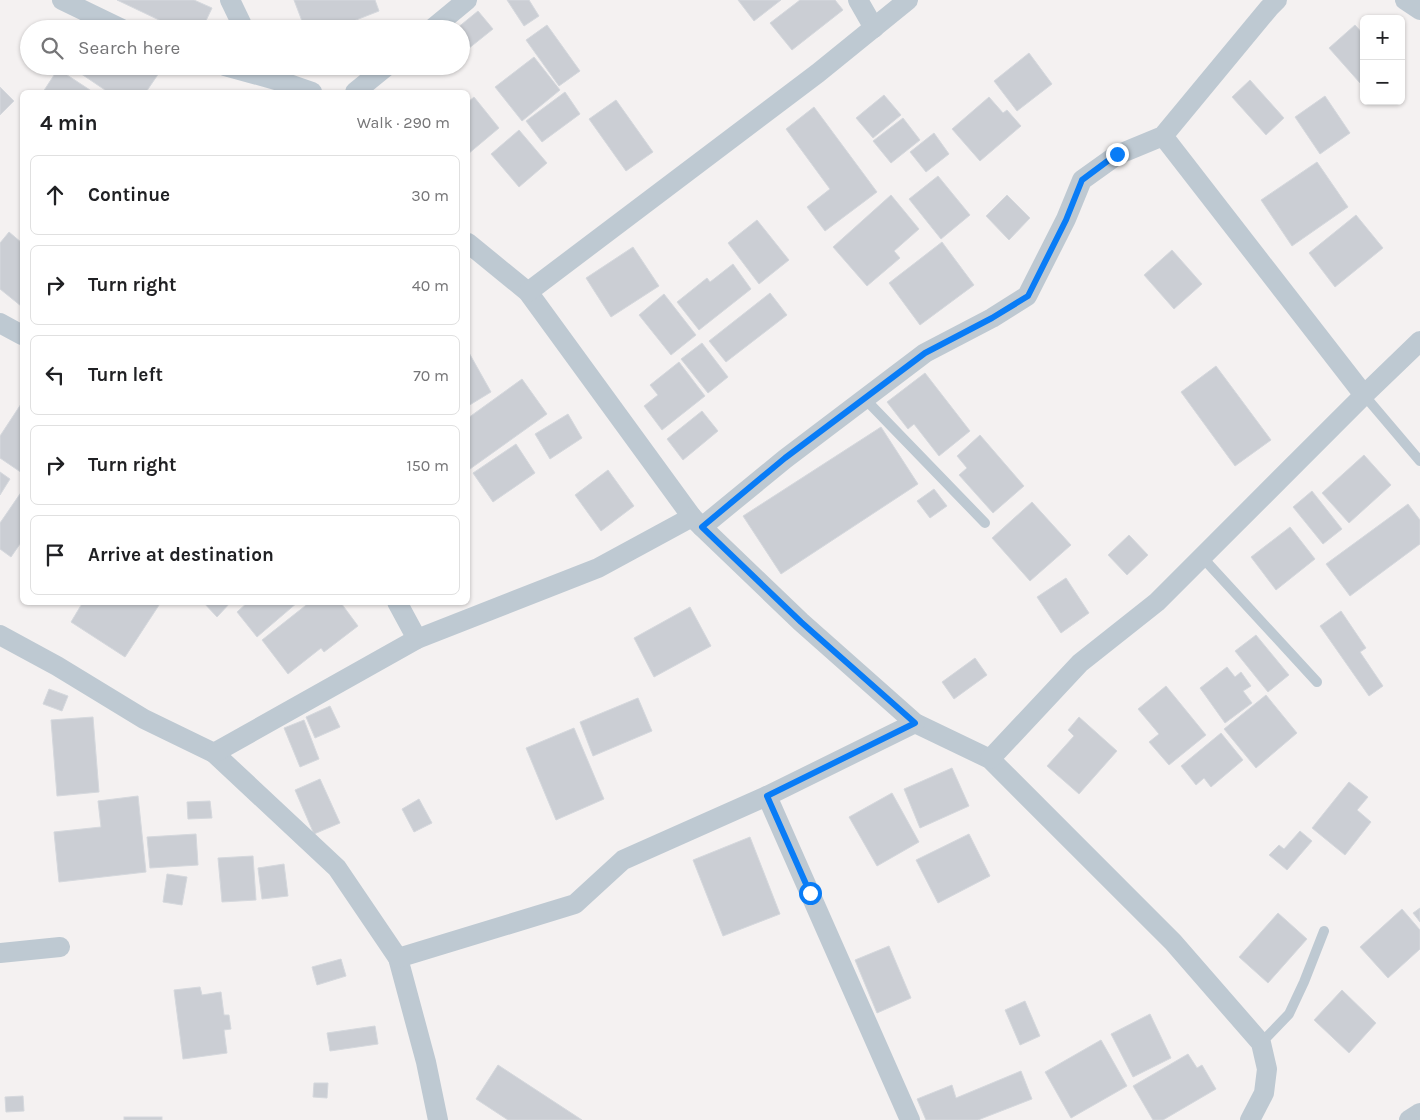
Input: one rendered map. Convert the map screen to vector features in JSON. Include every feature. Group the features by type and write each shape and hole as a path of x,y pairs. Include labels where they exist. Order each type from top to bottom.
{"street":[{"path":"62,0 103,20"},
{"path":"230,0 240,20"},
{"path":"443,20 467,0"},
{"path":"858,0 874,28"},
{"path":"528,292 818,72 908,0"},
{"path":"214,753 417,639 598,568 697,522 925,353 992,318 1028,296 1066,220 1082,180 1117,154 1163,136 1269,8 1278,0"},
{"path":"1405,0 1420,10"},
{"path":"255,75 305,90"},
{"path":"357,90 376,75"},
{"path":"1163,136 1364,395"},
{"path":"470,245 528,292 697,522 801,622 915,723 990,759 1173,942 1262,1043 1267,1069 1264,1093 1250,1120"},
{"path":"0,323 20,334"},
{"path":"990,759 1080,664 1157,602 1420,341"},
{"path":"399,605 417,639"},
{"path":"0,635 57,666 144,719 214,753 337,868 398,958 426,1062 438,1120"},
{"path":"398,958 575,904 623,860 767,796 915,723"},
{"path":"767,796 910,1120"},
{"path":"0,953 60,946"},
{"path":"1409,1120 1420,1113"}],"lane":[{"path":"1364,395 1420,461"},
{"path":"866,398 985,523"},
{"path":"1202,557 1317,682"},
{"path":"1262,1043 1289,1014 1324,931"}],"building":[{"path":"117,0 194,0 212,8 206,20 159,20"},
{"path":"294,0 375,0 379,11 356,20 302,20"},
{"path":"507,0 529,0 539,16 524,26"},
{"path":"738,0 781,0 754,21"},
{"path":"800,0 835,0 843,10 792,50 770,23"},
{"path":"478,11 493,29 470,47 470,20 467,20"},
{"path":"547,25 580,71 559,86 526,40"},
{"path":"1355,25 1360,31 1360,83 1329,48"},
{"path":"1029,53 1052,84 1017,111 994,81"},
{"path":"534,57 560,90 522,121 495,87"},
{"path":"54,75 67,75 90,90 44,90"},
{"path":"83,75 158,75 147,90 105,90"},
{"path":"1250,80 1284,118 1266,135 1232,97"},
{"path":"0,87 14,101 0,115"},
{"path":"565,92 580,114 542,142 526,121"},
{"path":"884,95 901,115 873,138 856,118"},
{"path":"1325,96 1350,133 1320,154 1295,117"},
{"path":"474,97 499,128 470,152 470,100"},
{"path":"989,97 1003,113 1007,110 1021,126 980,161 952,129"},
{"path":"616,100 653,152 626,171 589,119"},
{"path":"814,107 877,192 825,231 807,207 830,189 786,129"},
{"path":"903,118 920,140 891,163 873,141"},
{"path":"519,130 547,163 519,187 491,154"},
{"path":"934,133 949,154 926,172 910,152"},
{"path":"1317,162 1348,207 1292,246 1261,200"},
{"path":"938,176 970,215 941,239 909,199"},
{"path":"891,195 919,229 894,251 900,258 867,286 833,247"},
{"path":"1007,195 1030,218 1009,240 986,216"},
{"path":"1356,215 1383,248 1335,287 1309,253"},
{"path":"757,220 789,260 759,284 728,243"},
{"path":"9,232 20,241 20,305 0,289 0,243"},
{"path":"942,242 974,285 920,325 889,283"},
{"path":"633,247 659,286 611,317 586,278"},
{"path":"1172,250 1202,284 1174,309 1144,275"},
{"path":"733,264 751,289 699,330 677,302 707,278 710,282"},
{"path":"770,293 787,315 726,362 709,341"},
{"path":"664,294 696,335 671,355 639,315"},
{"path":"702,343 728,377 708,393 681,359"},
{"path":"470,355 491,392 470,405"},
{"path":"679,362 705,396 662,430 644,406 658,395 650,385"},
{"path":"1216,366 1271,440 1235,466 1181,392"},
{"path":"925,373 970,431 939,456 914,424 908,429 887,402"},
{"path":"522,379 547,414 470,469 470,417"},
{"path":"20,406 20,472 0,458 0,436"},
{"path":"702,411 718,431 683,460 667,439"},
{"path":"568,414 582,438 550,459 535,434"},
{"path":"881,427 918,484 781,574 743,516"},
{"path":"980,435 1024,486 993,513 959,475 967,468 957,456"},
{"path":"516,444 535,473 493,502 473,473"},
{"path":"1364,455 1391,485 1349,523 1322,493"},
{"path":"608,470 634,506 601,531 575,495"},
{"path":"0,472 10,479 0,495"},
{"path":"934,489 947,506 930,518 917,501"},
{"path":"1312,491 1342,529 1323,544 1293,507"},
{"path":"20,494 20,544 11,557 0,549 0,523"},
{"path":"1032,502 1071,545 1030,581 992,538"},
{"path":"1408,504 1420,520 1420,544 1350,596 1326,564"},
{"path":"1290,527 1315,559 1276,590 1251,557"},
{"path":"1129,535 1148,555 1127,575 1108,555"},
{"path":"1066,578 1089,613 1061,633 1037,597"},
{"path":"81,605 159,605 125,657 71,622"},
{"path":"206,605 228,605 217,617"},
{"path":"245,605 294,605 257,637 237,612"},
{"path":"306,605 342,605 358,626 324,652 321,648 288,674 262,640"},
{"path":"690,607 711,646 654,677 634,638"},
{"path":"1341,611 1366,648 1360,652 1383,686 1369,696 1320,626"},
{"path":"1256,635 1289,675 1268,692 1235,651"},
{"path":"975,658 987,675 954,699 942,682"},
{"path":"1227,667 1235,677 1241,672 1251,686 1243,691 1252,703 1225,723 1200,688"},
{"path":"1166,686 1206,735 1169,765 1149,742 1159,734 1138,709"},
{"path":"49,689 68,696 62,711 43,704"},
{"path":"1266,695 1297,733 1256,768 1224,729"},
{"path":"638,698 652,731 593,756 580,722"},
{"path":"330,706 340,727 315,738 306,717"},
{"path":"93,717 99,792 57,796 51,720"},
{"path":"1079,717 1117,751 1079,794 1047,766 1074,736 1068,730"},
{"path":"304,720 319,759 300,767 284,728"},
{"path":"574,728 604,799 556,820 526,748"},
{"path":"1221,733 1243,760 1211,787 1204,778 1196,785 1181,766"},
{"path":"952,768 969,806 920,828 904,789"},
{"path":"320,779 340,823 314,834 295,790"},
{"path":"1349,782 1368,797 1357,810 1371,822 1345,855 1312,828"},
{"path":"892,793 919,842 877,866 849,817"},
{"path":"138,796 146,872 59,882 54,832 101,827 98,801"},
{"path":"419,799 432,823 414,832 402,809"},
{"path":"210,801 212,818 188,819 187,802"},
{"path":"1300,831 1312,841 1287,870 1269,855 1279,845 1284,849"},
{"path":"196,834 198,865 150,868 147,837"},
{"path":"969,834 990,876 938,903 916,860"},
{"path":"750,837 780,914 723,936 693,860"},
{"path":"253,856 256,900 222,902 218,858"},
{"path":"284,864 288,896 262,899 258,868"},
{"path":"167,874 187,877 182,905 163,902"},
{"path":"1420,908 1420,922 1413,913"},
{"path":"1402,909 1420,930 1420,949 1388,978 1360,947"},
{"path":"1278,913 1307,939 1268,983 1239,957"},
{"path":"889,946 911,998 877,1013 855,960"},
{"path":"341,959 346,976 317,985 312,967"},
{"path":"200,987 202,995 221,992 224,1015 229,1015 231,1029 224,1030 227,1053 183,1059 174,990"},
{"path":"1342,990 1376,1023 1349,1053 1314,1020"},
{"path":"1025,1001 1040,1036 1020,1045 1005,1010"},
{"path":"1150,1014 1171,1058 1133,1077 1111,1034"},
{"path":"375,1026 378,1044 330,1051 327,1033"},
{"path":"1101,1040 1127,1086 1071,1118 1045,1072"},
{"path":"1188,1054 1197,1068 1202,1065 1216,1089 1163,1120 1153,1120 1133,1086"},
{"path":"498,1065 582,1120 508,1120 476,1099"},
{"path":"1021,1071 1032,1099 978,1120 926,1120 917,1099 952,1085 956,1098"},
{"path":"314,1083 328,1083 327,1098 313,1097"},
{"path":"23,1096 24,1111 6,1112 5,1097"},
{"path":"124,1117 162,1117 162,1120 124,1120"}],"route":[{"path":"810,893 767,796 915,723 801,622 702,527 785,458 925,353 992,318 1028,296 1066,220 1082,180 1117,154"}]}
